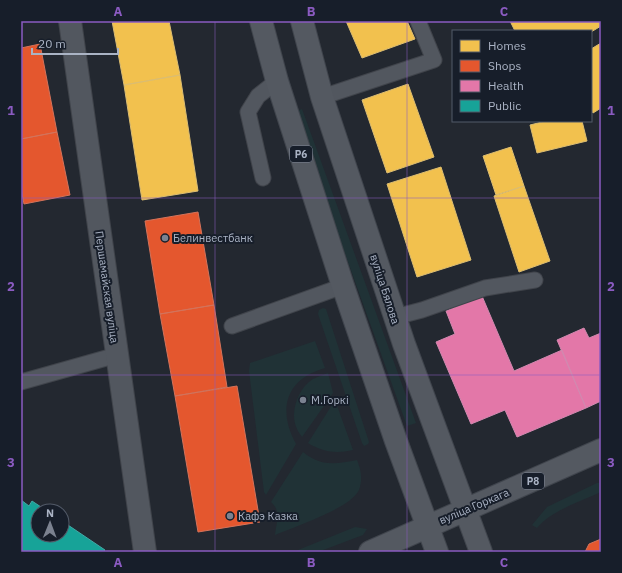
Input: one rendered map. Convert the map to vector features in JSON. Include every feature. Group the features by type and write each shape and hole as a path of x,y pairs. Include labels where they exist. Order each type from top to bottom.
{"main road":[{"name":"Р6","path":"261,21 277,81 343,286 437,552"},
{"name":"вуліца Бялова","path":"302,21 322,97 395,317 481,552"},
{"name":"вуліца Горкага","path":"370,552 601,450"}],"street":[{"name":"Першамайская вуліца","path":"70,21 145,552"}],"lane":[{"path":"322,97 434,60 418,21"},
{"path":"263,178 248,112 258,96 277,81"},
{"path":"395,317 422,310 485,288 535,280"},
{"path":"232,326 343,286"},
{"path":"21,382 117,356"}],"shaded area":[{"path":"302,109 416,423 407,426 294,112"},
{"path":"323,308 326,309 369,442 364,446 318,314 319,310"},
{"path":"315,341 325,368 312,373 301,380 289,397 287,419 290,431 296,444 266,495 264,492 249,371 250,363"},
{"path":"328,373 333,393 302,437 297,430 295,423 294,416 296,401 303,388 308,383 313,379"},
{"path":"335,400 353,450 335,452 324,450 308,443"},
{"path":"303,452 322,462 342,463 357,460 361,475 359,490 354,497 334,510 275,535 277,513 271,502"},
{"path":"597,483 601,483 601,492 558,511 537,528 532,525 547,507"},
{"path":"355,527 367,529 363,535 318,552 293,552"}],"building: Homes":[{"path":"112,21 169,21 180,75 124,85"},
{"path":"346,21 407,21 415,39 362,58"},
{"path":"510,21 601,21 601,26 592,31 592,30 514,30"},
{"path":"601,43 601,108 593,113 592,112 592,48"},
{"path":"180,75 198,191 142,200 124,85"},
{"path":"408,84 434,157 387,173 362,100"},
{"path":"542,122 582,122 587,141 537,153 530,125"},
{"path":"511,147 524,186 496,195 483,156"},
{"path":"441,167 471,260 417,277 387,184"},
{"path":"524,186 550,261 519,272 494,196"}],"building: Shops":[{"path":"40,44 57,132 21,139 21,48"},
{"path":"57,132 70,195 24,204 21,188 21,139"},
{"path":"198,212 214,305 160,314 145,221"},
{"path":"214,305 227,387 175,396 160,314"},
{"path":"237,386 260,522 198,532 175,396"},
{"path":"601,539 601,552 585,552 589,544"}],"building: Health":[{"path":"482,296 514,371 562,350 586,408 517,437 505,410 471,424 436,342 455,334 446,311"},
{"path":"584,328 589,338 601,333 601,401 586,408 557,340"}],"building: Public":[{"path":"21,500 29,506 30,504 30,543 70,543 70,526 105,550 103,552 21,552"}],"place":[{"name":"Белинвестбанк","path":"165,238"},
{"name":"М.Горкі","path":"303,400"},
{"name":"Кафэ Казка","path":"230,516"}]}
